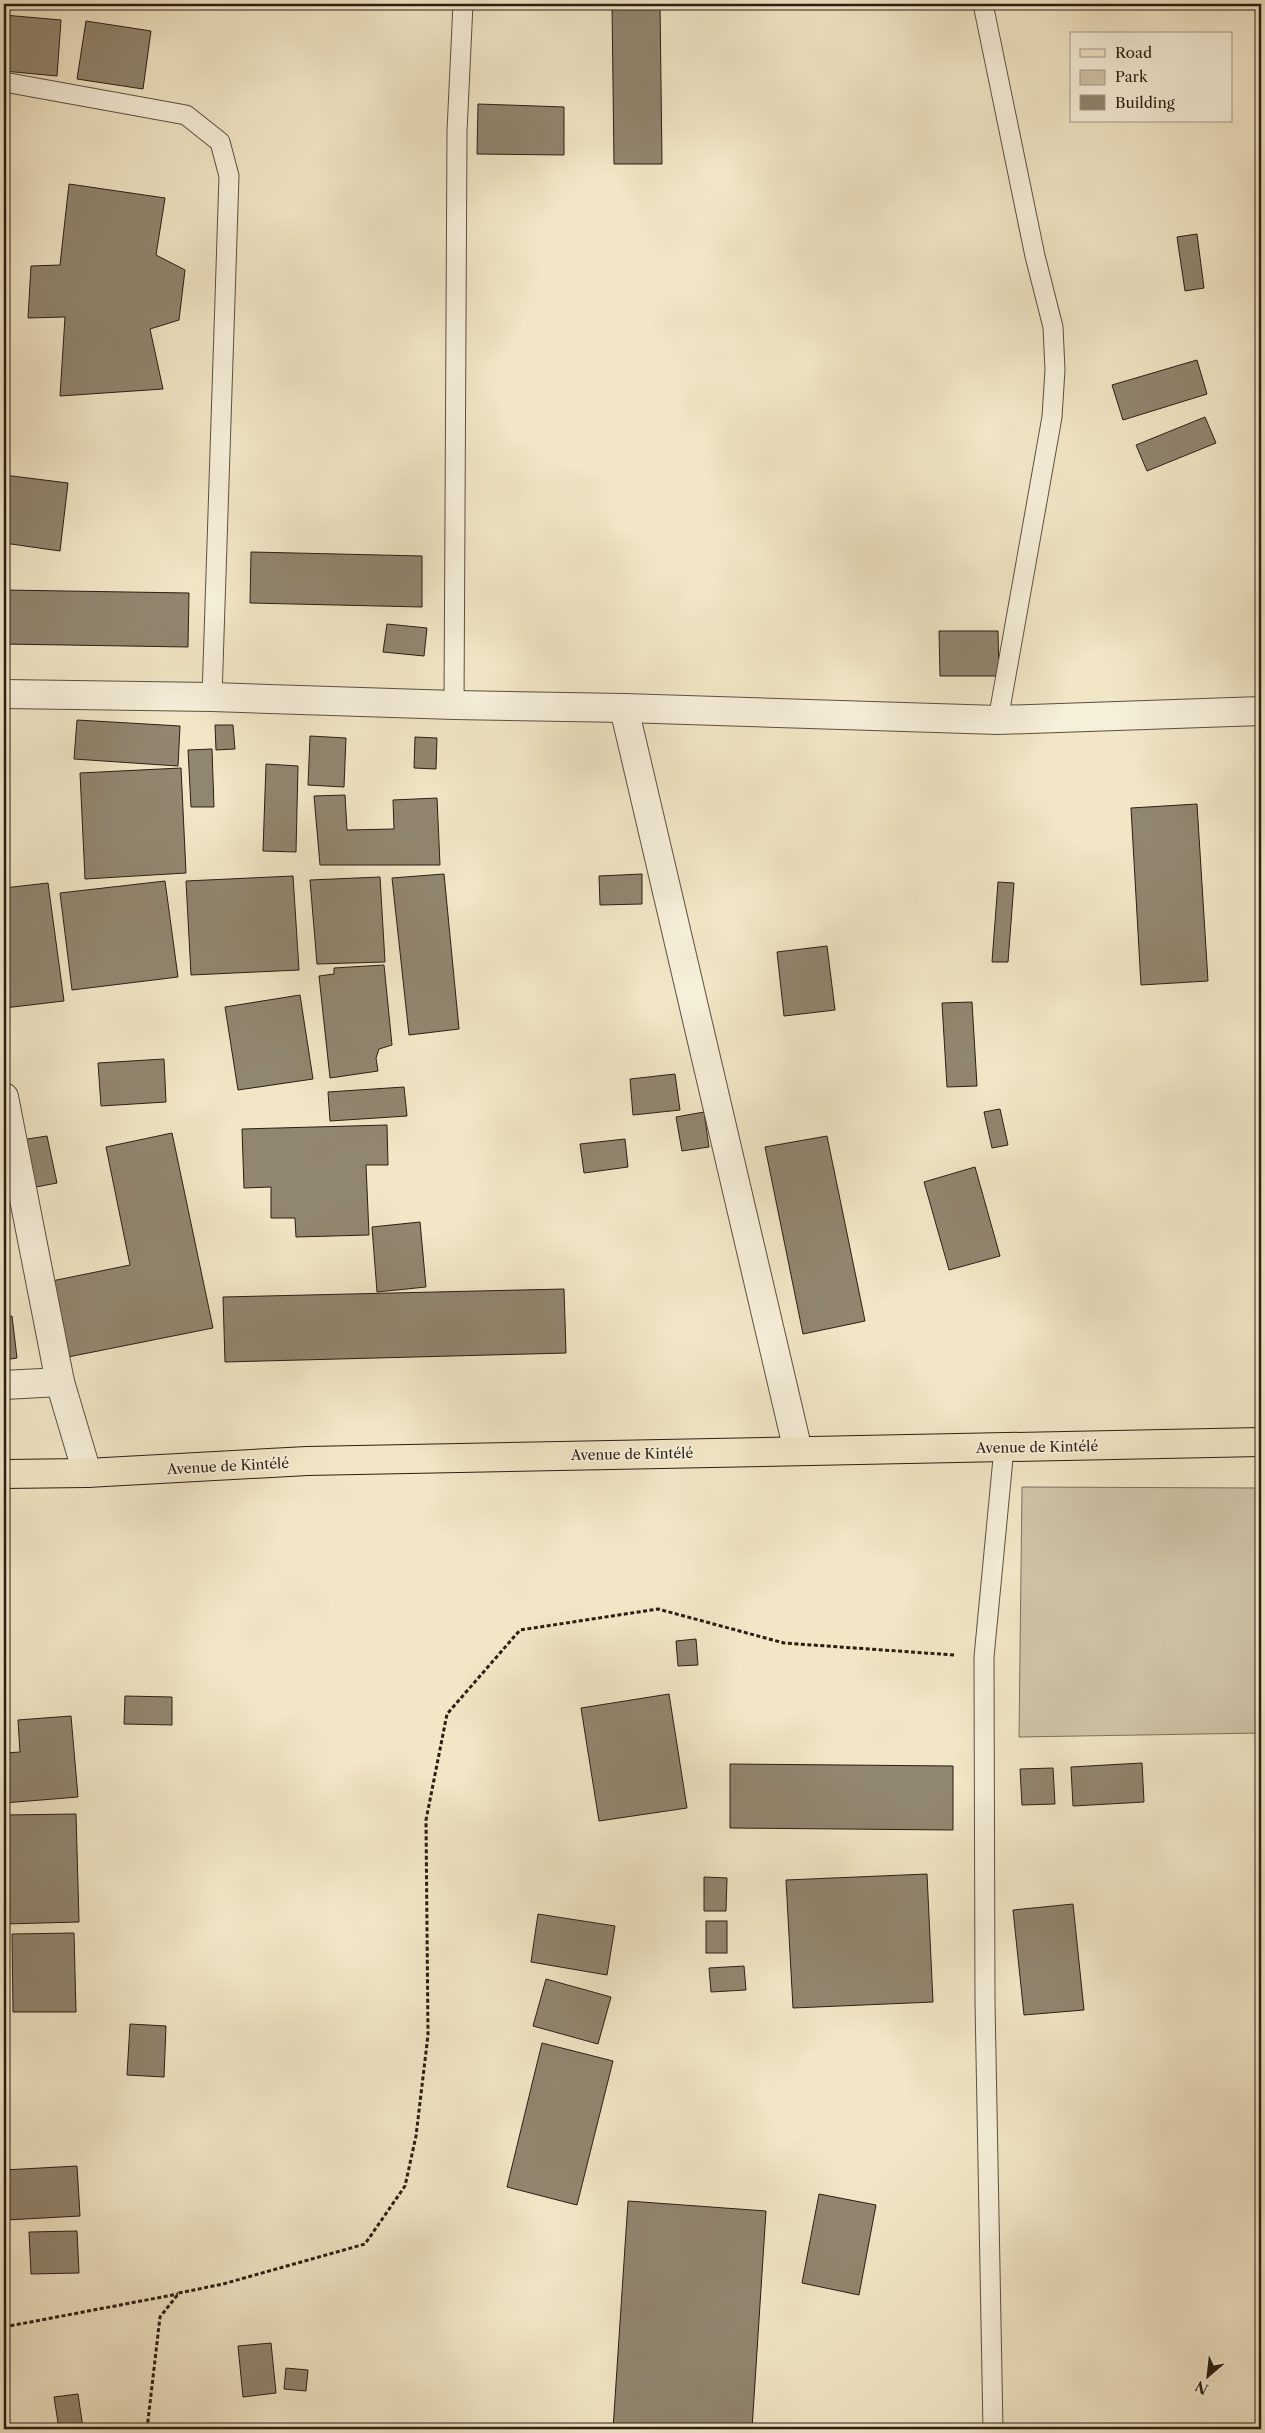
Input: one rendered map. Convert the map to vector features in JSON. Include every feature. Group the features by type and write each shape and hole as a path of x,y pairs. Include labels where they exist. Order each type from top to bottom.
{"main road":[{"name":"Avenue de Kintélé","path":"4,1474 87,1473 307,1461 1261,1442"}],"street":[{"path":"4,694 212,697 454,706 624,708 998,720 1261,711"},
{"path":"624,708 798,1451"},
{"path":"4,1097 60,1382 87,1473"},
{"path":"4,1384 60,1382"}],"lane":[{"path":"454,706 457,131 463,4"},
{"path":"983,4 1035,256 1053,327 1055,370 1052,416 998,720"},
{"path":"4,82 186,115 220,142 229,176 212,697"},
{"path":"993,2429 985,1992 984,1657 1004,1448"}],"path":[{"path":"4,2327 223,2284 365,2244 405,2186 416,2136 428,2035 426,1820 447,1714 520,1630 658,1609 784,1643 984,1657"},
{"path":"147,2429 160,2317 179,2293"}],"green space":[{"path":"1022,1487 1261,1488 1261,1733 1019,1737"}],"building":[{"path":"612,4 660,4 662,164 614,164"},
{"path":"4,15 61,20 57,76 4,71"},
{"path":"86,21 151,31 143,89 77,79"},
{"path":"478,104 564,107 564,155 477,154"},
{"path":"69,184 165,198 156,255 185,270 179,320 150,329 163,389 60,396 65,317 28,318 31,266 60,265"},
{"path":"1197,234 1204,288 1185,291 1177,237"},
{"path":"1197,360 1207,394 1123,420 1112,385"},
{"path":"1205,417 1216,443 1147,471 1136,445"},
{"path":"4,475 68,483 60,551 4,543"},
{"path":"251,552 422,556 422,607 250,603"},
{"path":"4,590 189,593 188,647 4,644"},
{"path":"387,624 427,628 424,656 383,652"},
{"path":"939,631 998,631 999,676 940,676"},
{"path":"77,720 180,726 178,766 74,759"},
{"path":"215,725 233,725 235,749 216,750"},
{"path":"310,736 346,738 344,787 308,785"},
{"path":"415,737 437,738 436,769 414,768"},
{"path":"212,749 214,807 191,807 188,750"},
{"path":"266,764 298,766 296,852 263,851"},
{"path":"181,768 186,873 85,879 80,773"},
{"path":"345,795 347,830 394,829 393,800 437,798 440,865 320,865 314,796"},
{"path":"1197,804 1208,981 1141,985 1131,808"},
{"path":"444,874 459,1029 409,1035 392,878"},
{"path":"642,874 642,904 600,905 599,876"},
{"path":"293,876 299,970 191,975 186,881"},
{"path":"380,877 385,962 317,964 310,880"},
{"path":"165,881 178,977 72,990 60,893"},
{"path":"998,882 1014,883 1008,962 992,962"},
{"path":"48,883 64,1001 4,1008 4,888"},
{"path":"827,946 835,1010 784,1016 777,952"},
{"path":"384,965 392,1045 379,1049 376,1058 378,1071 330,1078 319,976 334,974 334,968"},
{"path":"300,995 313,1079 238,1090 225,1007"},
{"path":"972,1002 977,1086 947,1087 942,1003"},
{"path":"164,1059 166,1102 101,1106 98,1063"},
{"path":"675,1074 680,1110 633,1115 630,1079"},
{"path":"404,1087 407,1116 330,1121 328,1092"},
{"path":"1000,1109 1008,1145 992,1148 984,1112"},
{"path":"704,1112 709,1147 682,1151 676,1117"},
{"path":"387,1125 388,1165 366,1165 369,1235 296,1237 295,1218 271,1218 271,1187 244,1188 242,1129"},
{"path":"172,1133 213,1328 63,1358 47,1282 130,1265 106,1147"},
{"path":"47,1136 57,1183 31,1188 21,1140"},
{"path":"827,1136 865,1321 803,1334 765,1147"},
{"path":"625,1139 628,1167 584,1173 580,1144"},
{"path":"975,1167 1000,1256 949,1270 924,1182"},
{"path":"420,1222 426,1287 377,1292 372,1227"},
{"path":"564,1289 566,1353 225,1362 223,1297"},
{"path":"12,1316 17,1358 4,1360 4,1317"},
{"path":"696,1639 698,1665 678,1666 676,1641"},
{"path":"669,1694 687,1808 599,1821 581,1708"},
{"path":"125,1696 172,1697 172,1725 124,1724"},
{"path":"71,1716 78,1797 4,1803 4,1753 20,1752 18,1720"},
{"path":"1142,1763 1144,1802 1073,1806 1071,1767"},
{"path":"730,1764 953,1766 953,1830 730,1828"},
{"path":"1053,1768 1055,1804 1022,1805 1020,1769"},
{"path":"76,1814 79,1922 4,1924 4,1815"},
{"path":"927,1874 933,2002 793,2008 786,1880"},
{"path":"704,1877 727,1878 726,1911 704,1911"},
{"path":"1073,1904 1084,2010 1024,2015 1013,1910"},
{"path":"538,1914 615,1926 607,1975 531,1962"},
{"path":"706,1921 727,1921 727,1953 706,1953"},
{"path":"74,1933 76,2012 13,2012 12,1934"},
{"path":"744,1966 746,1990 711,1992 709,1968"},
{"path":"546,1979 611,1997 598,2044 533,2026"},
{"path":"130,2024 166,2026 164,2077 127,2075"},
{"path":"542,2043 613,2061 577,2205 507,2187"},
{"path":"77,2166 80,2216 6,2220 4,2170"},
{"path":"819,2194 876,2205 859,2295 802,2283"},
{"path":"628,2201 766,2211 752,2429 613,2429"},
{"path":"77,2231 79,2273 31,2274 29,2232"},
{"path":"271,2343 276,2393 243,2397 238,2346"},
{"path":"286,2368 308,2370 306,2391 284,2389"},
{"path":"78,2394 83,2428 59,2429 54,2397"}]}
